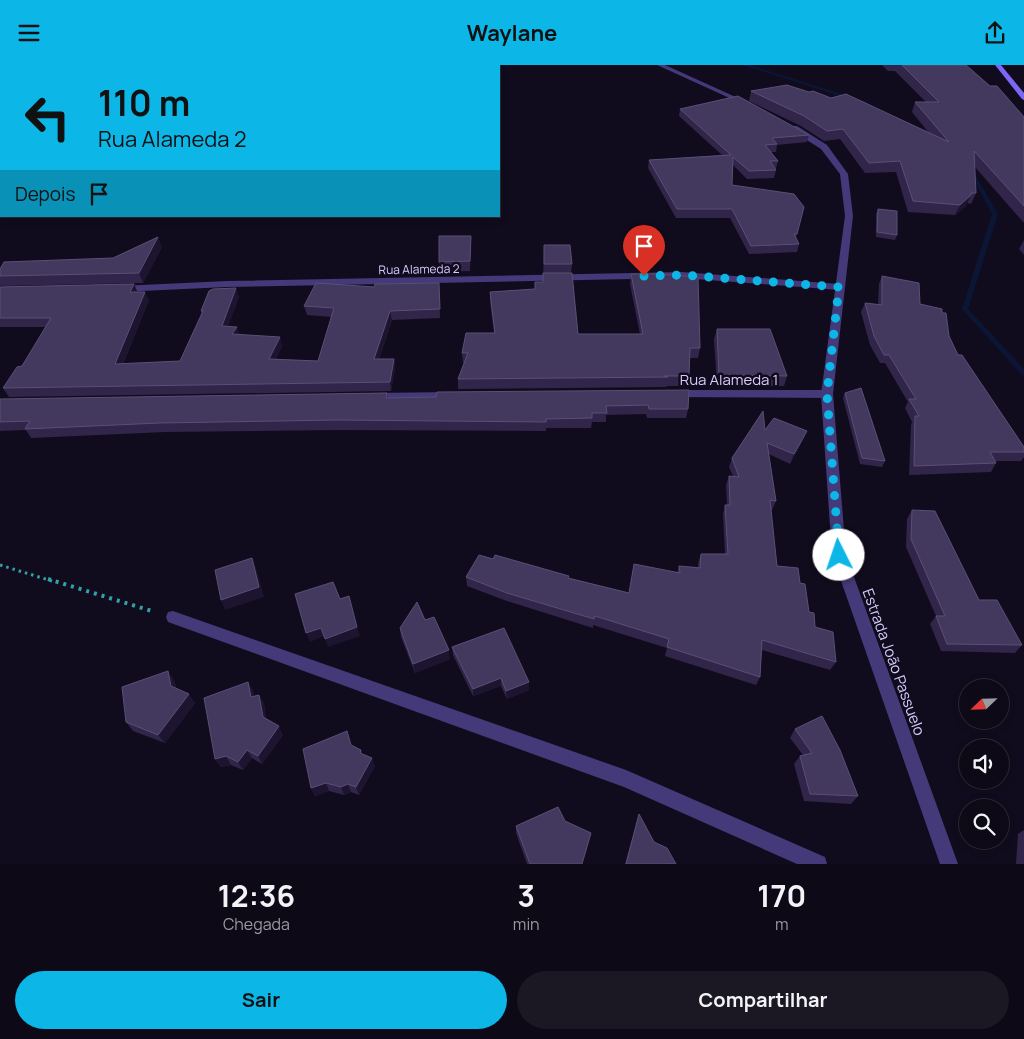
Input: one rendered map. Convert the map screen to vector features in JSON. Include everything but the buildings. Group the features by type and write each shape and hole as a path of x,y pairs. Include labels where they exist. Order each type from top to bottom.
{"main road":[{"path":"998,65 1024,98"}],"street":[{"path":"660,65 757,109"},
{"name":"Estrada João Passuelo","path":"781,121 824,147 844,174 849,216 827,394 839,555 949,864"},
{"name":"Rua Alameda 2","path":"110,289 682,275 839,287"},
{"name":"Rua Alameda 1","path":"658,393 827,394"},
{"path":"356,397 464,395"},
{"path":"173,617 626,779 818,864"}],"path":[{"path":"0,565 173,617"}],"waterway":[{"path":"745,65 866,103 875,109"},
{"path":"971,171 995,214 965,309 1024,373"}],"route":[{"path":"644,276 682,275 839,287 827,394 839,555"}]}
